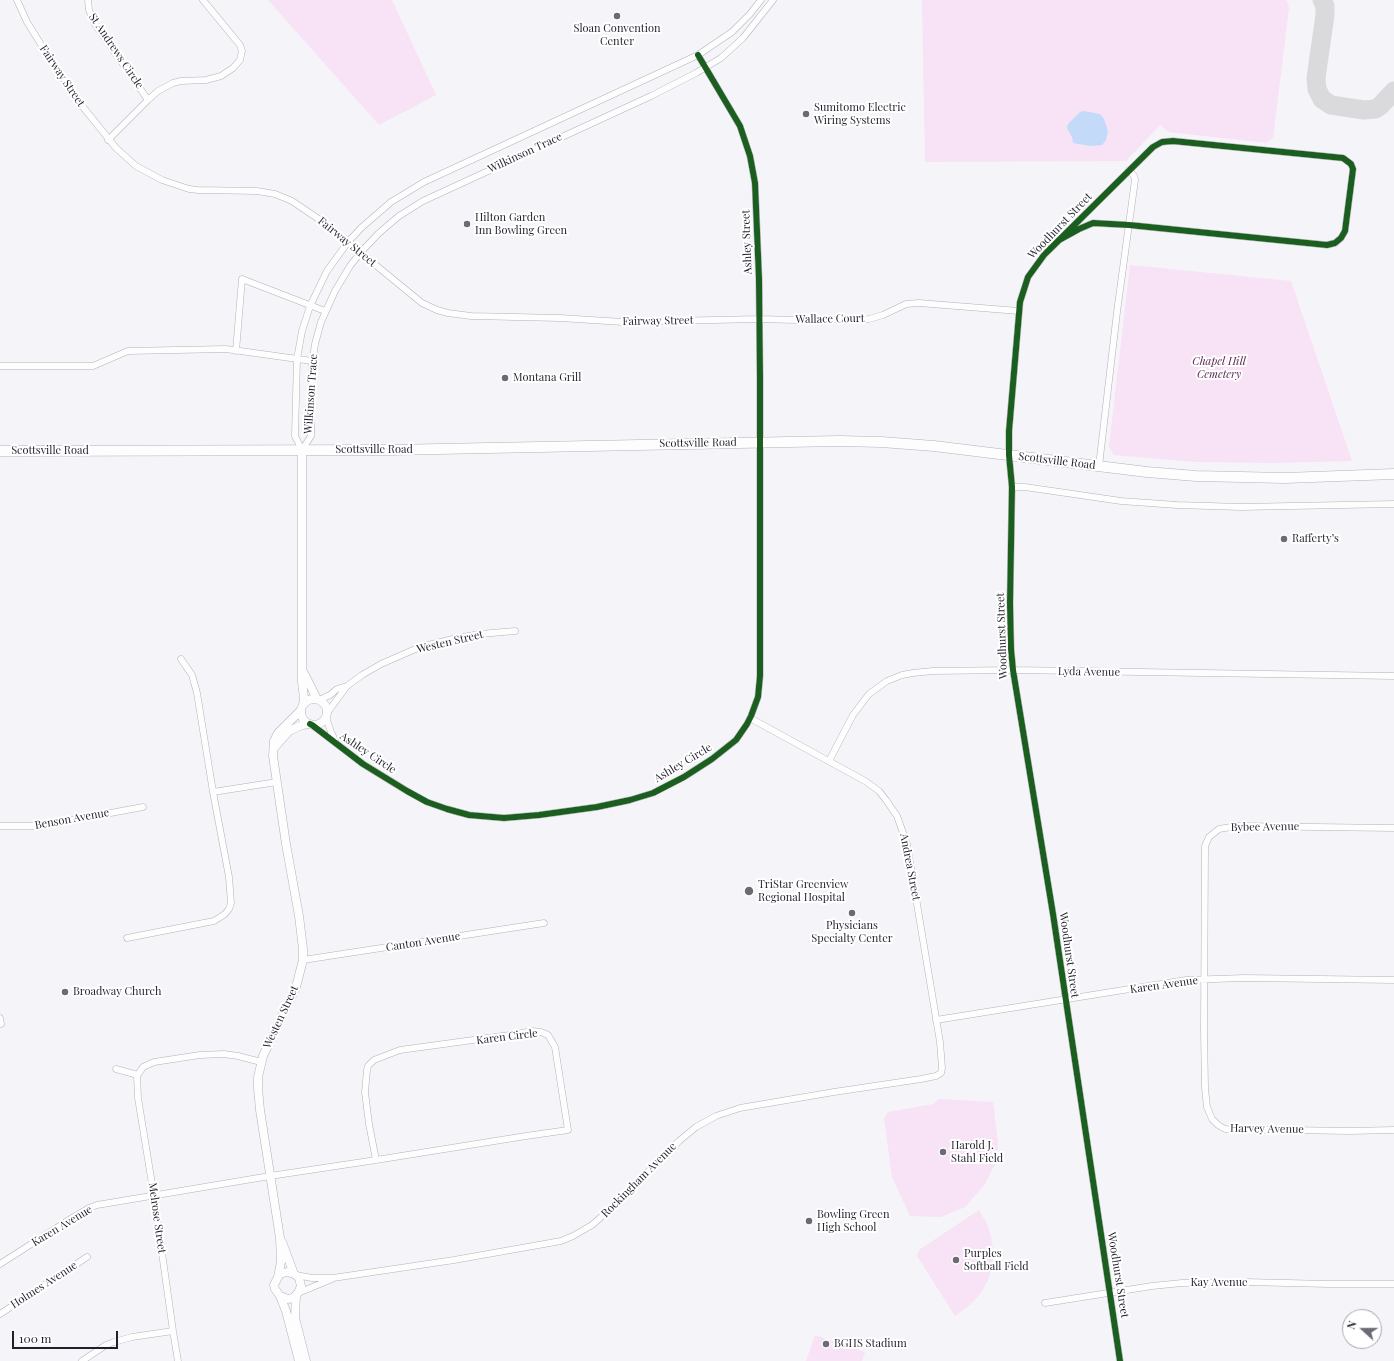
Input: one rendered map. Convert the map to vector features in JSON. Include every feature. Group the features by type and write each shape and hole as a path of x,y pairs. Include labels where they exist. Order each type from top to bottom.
{"main road":[{"name":"Scottsville Road","path":"0,451 468,448 839,440 934,446 1168,474 1285,478 1394,474"}],"street":[{"name":"Fairway Street","path":"17,0 27,22 52,62 108,140 121,154 140,169 180,187 198,190 257,191 284,197 315,216 422,303 437,310 448,313 476,316 560,318 623,322 759,319"},
{"name":"St Andrews Circle","path":"88,0 89,10 96,24 148,100"},
{"name":"St Andrews Circle","path":"108,140 158,91 173,83 181,81 206,80 221,76 233,68 240,60 242,51 240,45 203,0"},
{"name":"Wilkinson Trace","path":"302,450 295,436 297,359 302,331 310,306 327,271 348,242 361,228 381,210 413,188 698,55 732,32 750,14 761,0"},
{"name":"Wilkinson Trace","path":"302,450 311,436 312,361 318,333 325,311 350,266 361,252 390,224 423,201 651,96 706,68 721,58 743,38 773,0"},
{"name":"Ashley Street","path":"698,55 735,117 750,156 755,183 759,319 760,441"},
{"name":"Woodhurst Street","path":"1120,1361 1111,1293 1052,914 1012,670 1010,610 1012,487 1008,431 1019,311 1022,294 1028,277 1038,262 1129,170 1159,143 1166,141 1343,158 1351,164 1353,169 1346,231 1335,243 1327,245 1129,225"},
{"path":"1099,466 1135,180 1134,176 1129,170"},
{"path":"1059,240 1093,223 1129,225"},
{"path":"236,351 242,279 325,311"},
{"name":"Wallace Court","path":"759,319 870,319 884,315 909,303 1019,311"},
{"path":"0,366 93,366 128,351 226,349 312,361"},
{"name":"Ashley Circle","path":"311,725 369,767 427,802 458,812 480,816 504,818 539,815 630,800 653,792 684,777 728,746 742,732 750,718 758,697 760,676 760,441"},
{"path":"302,450 302,670 304,698 302,717 306,723 311,725"},
{"path":"1012,487 1025,487 1121,501 1177,505 1241,507 1394,504"},
{"name":"Westen Street","path":"326,715 347,686 362,675 382,664 420,648 457,638 480,634 515,631"},
{"path":"127,938 214,921 223,917 228,912 231,903 231,895 197,693 192,675 181,659"},
{"path":"274,748 289,731 302,725 320,723 326,715 325,705 318,699 302,670"},
{"name":"Lyda Avenue","path":"829,761 858,707 869,694 887,681 902,675 923,672 1012,670 1394,676"},
{"name":"Westen Street","path":"318,699 330,695 337,689 347,686"},
{"path":"302,707 307,700 318,699"},
{"name":"Westen Street","path":"278,1276 280,1262 280,1238 258,1088 261,1062 268,1043 296,987 303,960 299,916 276,782 274,760 274,741 278,733 302,707"},
{"name":"Ashley Circle","path":"326,715 330,732 336,743"},
{"name":"Andrea Street","path":"750,718 873,786 892,807 901,824 907,844 942,1056 941,1073"},
{"path":"213,792 276,782"},
{"name":"Benson Avenue","path":"0,826 40,826 143,807"},
{"name":"Bybee Avenue","path":"1204,979 1205,846 1209,837 1216,831 1222,828 1246,826 1394,828"},
{"name":"Canton Avenue","path":"303,960 544,923"},
{"name":"Karen Avenue","path":"936,1020 1151,985 1204,979 1244,978 1394,980"},
{"name":"Harvey Avenue","path":"1204,979 1205,1098 1208,1112 1218,1125 1229,1130 1394,1130"},
{"name":"Karen Circle","path":"270,1176 376,1160 568,1130 555,1048 548,1035 541,1032 532,1031 400,1050 374,1060 367,1070 365,1092 376,1160"},
{"path":"116,1069 138,1075 143,1067 154,1062 200,1055 231,1055 261,1062"},
{"name":"Rockingham Avenue","path":"295,1275 312,1278 333,1278 482,1255 561,1240 578,1234 596,1222 679,1140 696,1127 716,1116 740,1108 920,1079 936,1076 941,1073"},
{"name":"Melrose Street","path":"138,1075 136,1082 138,1098 178,1361"},
{"name":"Karen Avenue","path":"0,1264 89,1208 107,1203 270,1176"},
{"name":"Westen Street","path":"280,1238 295,1275"},
{"name":"Holmes Avenue","path":"0,1314 87,1257"},
{"path":"299,1361 286,1311 274,1285 278,1276 284,1273 291,1273 299,1278 301,1286 297,1294 295,1318 306,1361"},
{"name":"Rockingham Avenue","path":"297,1294 333,1278"},
{"name":"Kay Avenue","path":"1045,1303 1152,1286 1192,1283 1394,1284"},
{"path":"280,1296 288,1299 297,1294"},
{"path":"82,1361 106,1345 114,1342 132,1337 173,1331"}],"green space":[{"path":"268,0 392,0 436,95 379,125"},
{"path":"922,0 1286,0 1289,8 1273,138 1266,143 1168,132 1160,125 1126,161 925,162"},
{"name":"Chapel Hill Cemetery","path":"1130,265 1291,281 1352,461 1276,463 1194,462 1114,455 1109,447"},
{"name":"Harold J. Stahl Field","path":"939,1099 993,1102 998,1143 997,1160 985,1184 965,1207 941,1217 910,1216 892,1177 884,1118 888,1112 933,1104"},
{"name":"Purples Softball Field","path":"979,1210 987,1224 991,1236 993,1263 989,1278 981,1293 971,1304 955,1316 917,1256 919,1250"},
{"name":"BGHS Stadium","path":"815,1335 865,1352 862,1361 806,1361"}],"water":[{"path":"1084,111 1100,114 1104,119 1108,131 1106,140 1102,145 1090,146 1073,143 1072,137 1067,128 1068,124 1080,112"}],"taxiway":[{"path":"1322,0 1325,6 1325,15 1316,78 1317,89 1322,99 1331,105 1364,110 1375,109 1380,106 1394,91"}],"cycle path":[{"path":"310,724 363,764 427,802 469,815 504,818 597,807 630,800 653,793 684,777 712,759 736,740 747,724 758,697 760,676 760,377 759,279 755,183 750,156 740,126 698,55"},
{"path":"1059,240 1079,229 1093,223 1129,225 1327,245 1335,243 1341,238 1345,231 1353,169 1351,164 1343,158 1173,141 1162,142 1153,147 1051,248 1044,255 1028,277 1020,302 1009,431 1009,455 1012,487 1010,603 1011,649 1013,670 1053,914 1120,1361"}],"place":[{"name":"Sloan Convention Center","path":"617,16"},
{"name":"Sumitomo Electric Wiring Systems","path":"806,114"},
{"name":"Hilton Garden Inn Bowling Green","path":"467,224"},
{"name":"Montana Grill","path":"505,378"},
{"name":"Rafferty’s","path":"1284,539"},
{"name":"TriStar Greenview Regional Hospital","path":"749,891"},
{"name":"Physicians Specialty Center","path":"852,913"},
{"name":"Broadway Church","path":"65,992"},
{"name":"Harold J. Stahl Field","path":"943,1152"},
{"name":"Bowling Green High School","path":"809,1221"},
{"name":"Purples Softball Field","path":"956,1260"},
{"name":"BGHS Stadium","path":"826,1344"}]}
